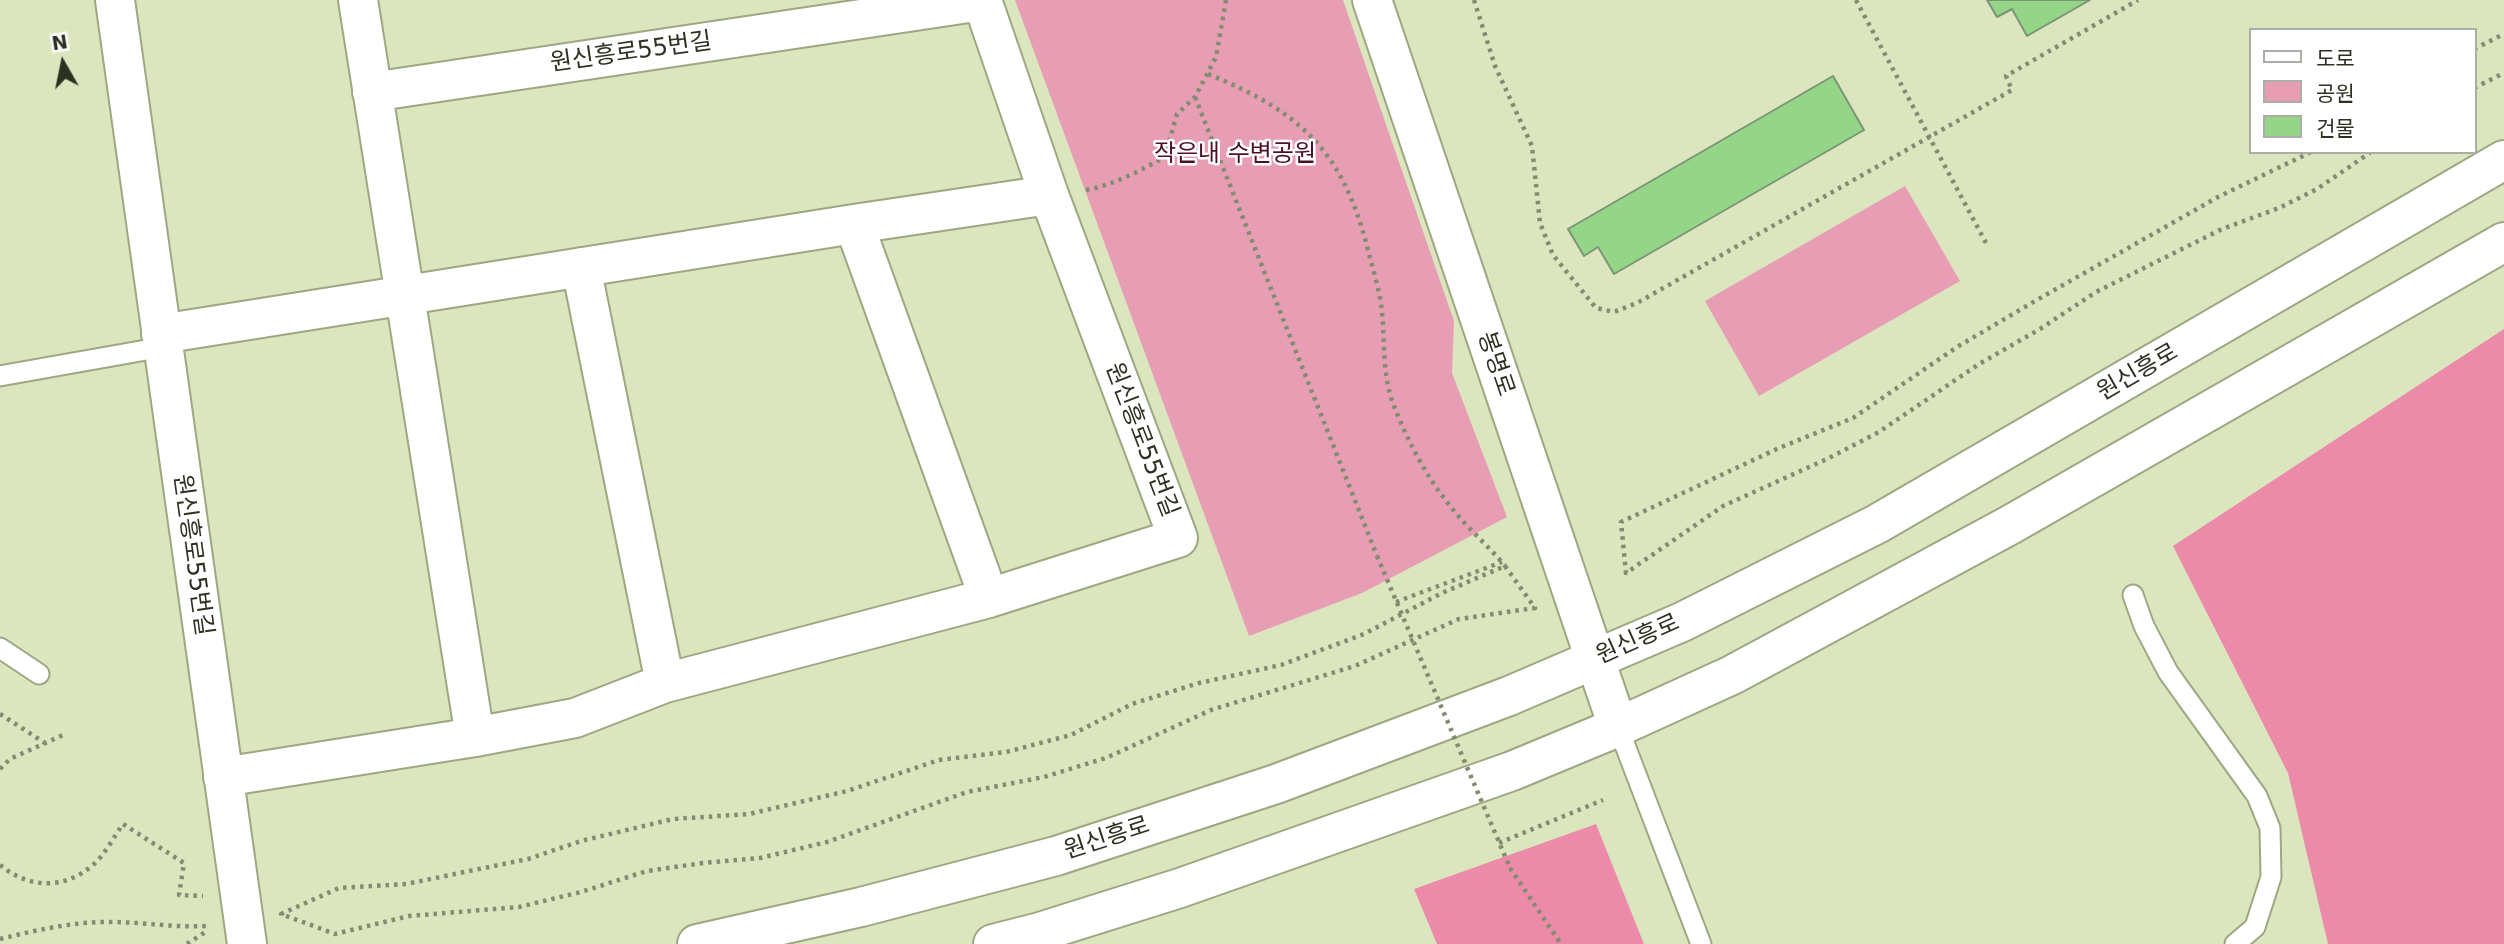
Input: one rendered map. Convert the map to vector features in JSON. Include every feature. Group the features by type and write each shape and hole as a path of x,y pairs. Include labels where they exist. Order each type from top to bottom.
{"street":[{"name":"원신흥로55번길","path":"115,0 247,944"},
{"path":"358,0 475,737"},
{"name":"봉명로","path":"1372,0 1618,727"},
{"name":"원신흥로55번길","path":"223,777 475,737 575,718 665,683 989,598 1178,538 1049,195 982,1 372,92"},
{"name":"원신흥로","path":"697,944 861,907 1056,856 1289,779 1509,696 1682,622 1877,524 2504,160"},
{"path":"162,340 405,294 1049,195"},
{"path":"854,224 989,598"},
{"path":"993,944 1040,932 1278,854 1512,771 1732,675 2010,526 2504,242"},
{"path":"581,267 665,683"}],"lane":[{"path":"0,376 162,340"},
{"path":"2133,595 2144,626 2168,672 2256,796 2270,828 2271,877 2255,927 2235,944"},
{"path":"0,648 39,674"},
{"path":"1618,727 1701,944"}],"path":[{"path":"1049,195 1096,188 1165,157 1177,114 1195,97 1216,57 1226,0"},
{"path":"1474,0 1495,66 1532,146 1540,223 1553,255 1596,307 1614,312 1637,303 2012,90 2006,76 2138,0"},
{"path":"1856,0 1986,243"},
{"path":"2476,47 2504,34"},
{"path":"2476,87 2504,73"},
{"path":"1209,74 1246,90 1310,134 1348,187 1362,227 1382,310 1385,365 1393,404 1433,483 1461,519 1503,564 1535,608 1460,619 1355,666 1211,710 1106,758 1044,777 967,792 827,842 760,858 647,871 581,892 519,907 409,916 335,934 281,914 339,888 406,884 528,859 581,841 673,819 749,814 847,791 939,760 1006,752 1071,735 1132,704 1199,683 1281,665 1364,634 1503,564"},
{"path":"1195,97 1377,556 1510,869 1561,944"},
{"path":"2307,154 2218,197 2046,294 1957,347 1853,418 1779,448 1621,522 1626,573 1723,506 1879,432 1979,364 2040,329 2096,292 2222,229 2278,208 2317,189 2368,154"},
{"path":"1396,602 1503,564"},
{"path":"0,714 45,743"},
{"path":"0,769 10,759 63,735"},
{"path":"1499,843 1603,800"},
{"path":"0,864 12,874 33,883 56,883 78,876 96,862 123,824 184,863 179,895 204,896 208,905"},
{"path":"0,939 101,922 186,927 216,925 187,944"}],"green space":[{"name":"작은내 수변공원","path":"1015,0 1343,0 1454,321 1452,373 1507,517 1362,593 1249,636"},
{"path":"1905,186 1960,281 1759,396 1705,301"}],"shaded area":[{"path":"2504,329 2504,944 2328,944 2288,773 2173,546"},
{"path":"1596,824 1644,944 1437,944 1414,889"}],"building":[{"path":"1987,0 2090,0 2027,36 2012,9 1997,17"},
{"path":"1833,76 1864,130 1614,274 1598,247 1584,256 1568,229"}]}
